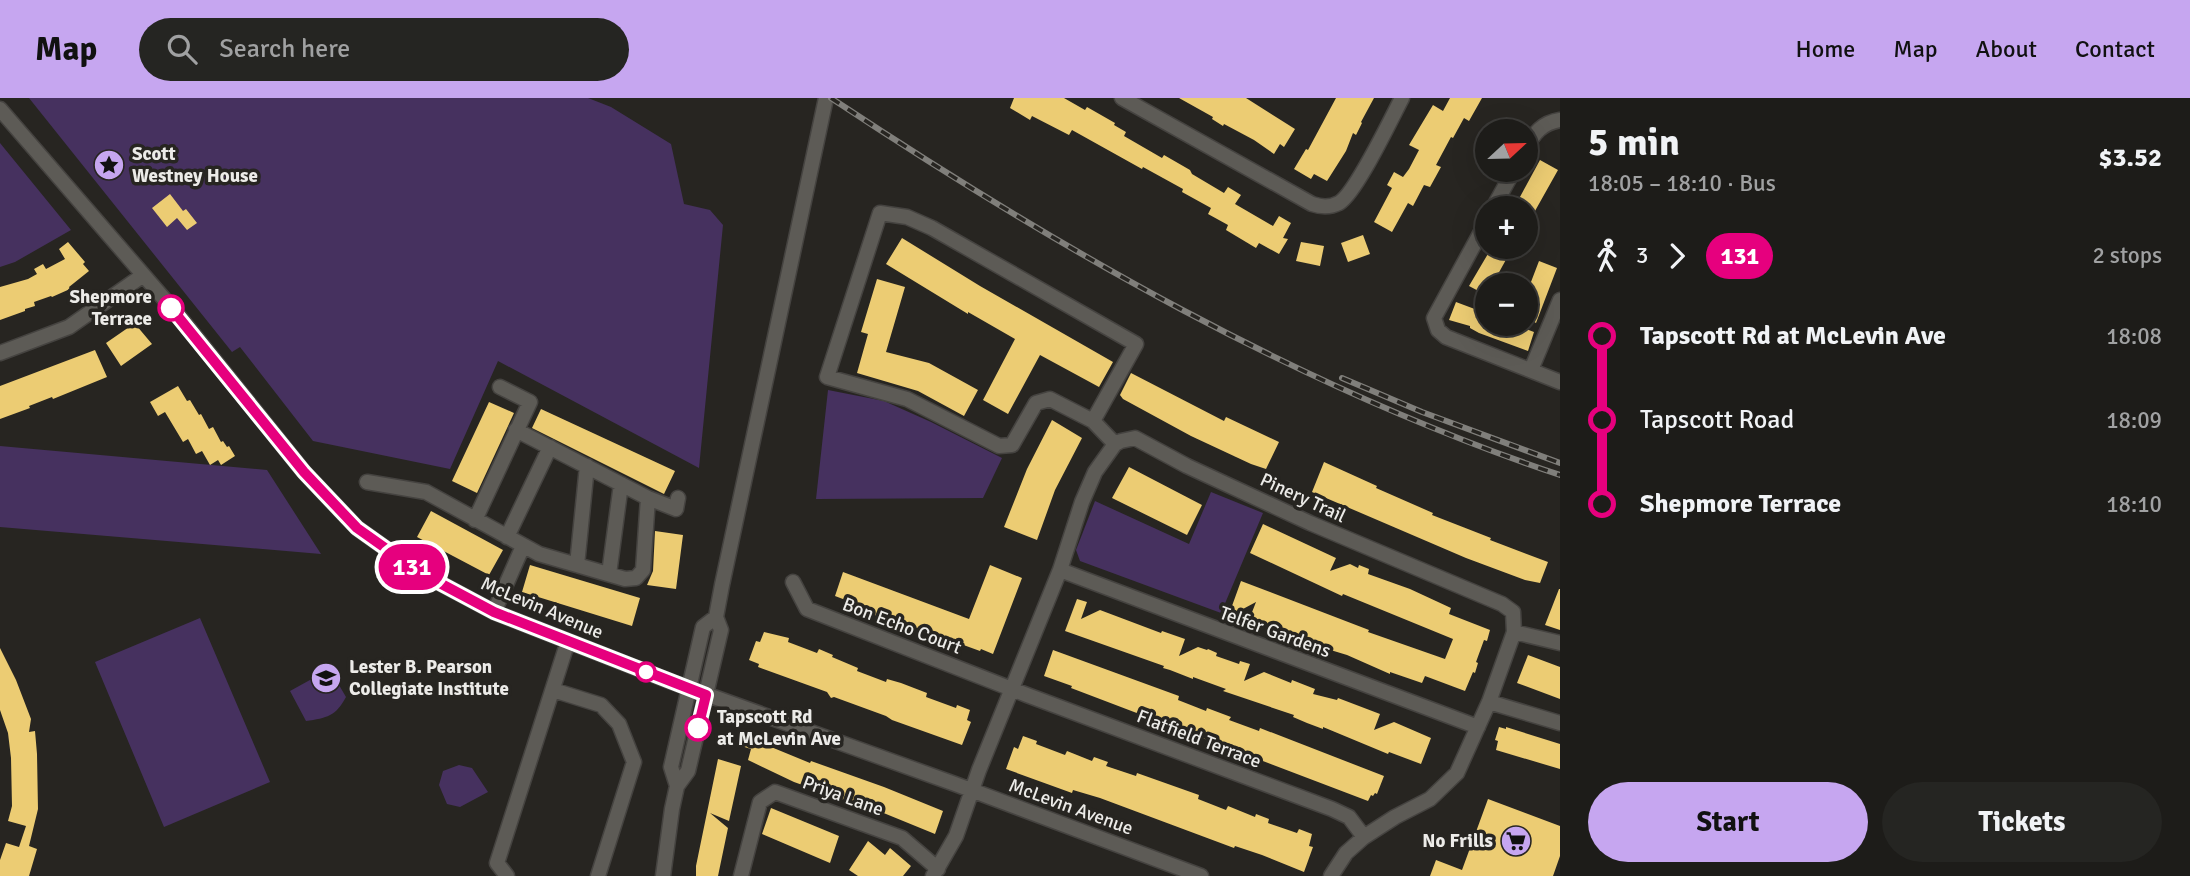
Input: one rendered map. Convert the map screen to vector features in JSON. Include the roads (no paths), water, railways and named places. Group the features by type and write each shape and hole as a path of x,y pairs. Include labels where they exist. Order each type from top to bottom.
{"street":[{"path":"663,876 677,786 688,771 720,630 716,617 826,98"},
{"path":"1122,98 1312,204 1322,207 1339,203 1354,186 1402,98"},
{"name":"McLevin Avenue","path":"0,109 178,315 304,472 357,528 419,572 494,612 706,695 1201,876"},
{"path":"1538,129 1560,120"},
{"path":"936,872 956,836 971,791 1060,570 1082,502 1095,472 1115,444 1093,421 1050,399 1036,403 1012,445 999,446 907,399 827,377 880,213 907,216 932,228 1136,344 1093,421"},
{"path":"1475,243 1434,318 1438,330 1446,337 1560,382"},
{"path":"0,353 69,327 142,276"},
{"path":"1531,370 1560,300"},
{"path":"475,520 530,402 500,387"},
{"path":"516,430 648,498 676,509 678,498"},
{"name":"Pinery Trail","path":"1115,444 1135,438 1299,519 1502,604 1513,612 1514,632"},
{"path":"507,537 550,447"},
{"path":"578,565 587,466"},
{"path":"367,482 426,492 539,554 625,579 636,578 643,570 648,498"},
{"path":"609,575 621,484"},
{"path":"494,612 523,546"},
{"name":"Telfer Gardens","path":"1060,570 1478,727"},
{"name":"Bon Echo Court","path":"793,582 807,609 1012,688"},
{"path":"677,786 671,767 703,627 716,617"},
{"path":"1331,876 1346,853 1364,837 1430,799 1457,773 1489,702 1514,632 1560,643"},
{"path":"507,876 497,863 568,641"},
{"name":"Flatfield Terrace","path":"1012,688 1332,809 1349,817 1364,837"},
{"path":"553,690 601,705 620,724 634,762 598,876"},
{"path":"1489,702 1560,723"},
{"name":"Priya Lane","path":"741,876 760,802 775,792 902,838 936,872"}],"railway":[{"path":"831,98 917,154 1093,261 1184,310 1368,401 1463,440 1560,475"},
{"path":"1342,378 1422,412 1560,463"}],"place":[{"name":"Scott Westney House","path":"109,165"},
{"name":"Shepmore Terrace","path":"171,308"},
{"name":"Lester B. Pearson Collegiate Institute","path":"326,678"},
{"name":"Tapscott Rd at McLevin Ave","path":"698,728"},
{"name":"No Frills","path":"1516,841"}]}
